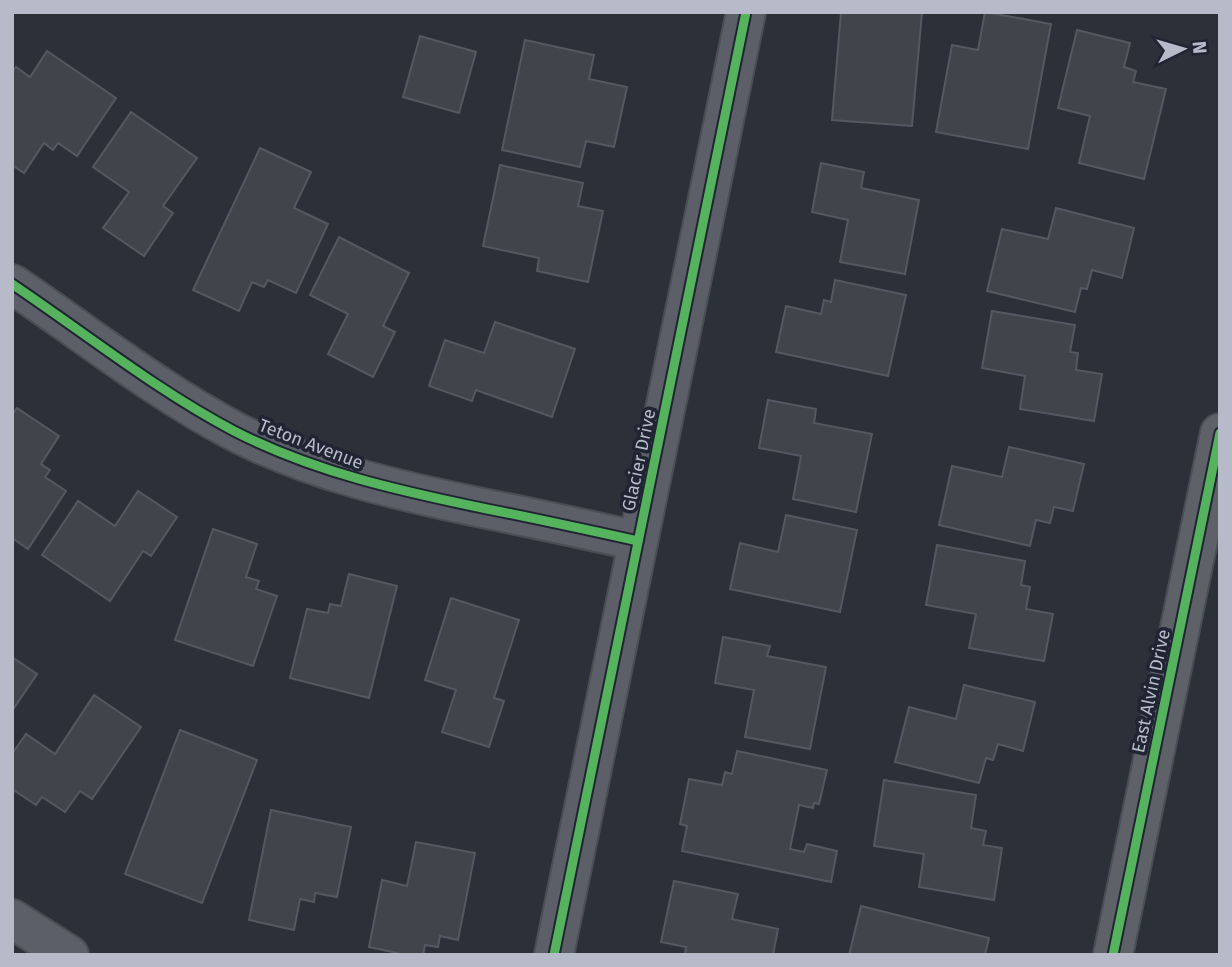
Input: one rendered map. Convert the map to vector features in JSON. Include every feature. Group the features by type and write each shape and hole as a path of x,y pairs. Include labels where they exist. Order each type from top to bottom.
{"main road":[{"name":"East Alvin Drive","path":"1113,955 1214,494 1220,433"}],"street":[{"name":"Glacier Drive","path":"554,955 746,12"},
{"name":"Teton Avenue","path":"12,284 173,395 234,431 299,460 393,490 638,541"},
{"path":"12,919 69,955"}],"building":[{"path":"841,12 922,12 912,126 832,120"},
{"path":"985,12 1051,24 1028,149 936,132 952,45 978,50"},
{"path":"1077,30 1130,43 1124,67 1136,71 1133,82 1166,89 1144,179 1079,163 1090,116 1058,108"},
{"path":"420,36 476,52 459,113 403,97"},
{"path":"525,40 594,55 589,79 627,87 614,147 586,141 580,167 502,150"},
{"path":"47,51 116,98 77,156 58,143 53,150 44,143 24,173 12,165 12,72 16,67 30,77"},
{"path":"131,112 197,158 163,206 173,213 144,256 103,228 129,192 93,167"},
{"path":"260,148 311,172 294,208 328,224 296,293 268,280 264,287 252,282 239,311 193,290"},
{"path":"821,163 864,172 861,188 919,200 905,274 840,262 848,220 812,212"},
{"path":"500,165 583,183 578,206 603,211 588,282 537,271 539,258 483,246"},
{"path":"1056,208 1134,228 1122,278 1092,270 1087,289 1081,288 1075,312 987,291 1002,229 1048,239"},
{"path":"339,237 409,273 383,326 395,332 373,377 328,354 348,314 310,295"},
{"path":"835,280 906,295 888,376 776,352 786,306 821,314 824,300 831,302"},
{"path":"992,311 1075,325 1070,352 1078,353 1076,370 1102,374 1094,421 1020,409 1025,376 982,368"},
{"path":"495,322 575,349 552,417 476,390 472,401 429,386 445,340 484,353"},
{"path":"768,400 816,409 814,423 872,434 856,512 793,499 801,456 759,448"},
{"path":"17,408 59,436 41,464 50,470 45,477 66,491 28,549 12,538 12,415"},
{"path":"1009,447 1084,464 1073,511 1054,507 1050,523 1036,520 1030,546 939,525 952,466 1002,477"},
{"path":"138,491 177,517 151,556 143,551 110,601 42,555 78,501 115,526"},
{"path":"786,515 857,530 840,612 730,589 740,543 778,552"},
{"path":"213,529 257,544 246,577 259,581 256,589 277,596 253,666 175,640"},
{"path":"937,545 1025,561 1021,585 1030,587 1026,609 1053,614 1044,661 969,648 976,614 926,605"},
{"path":"349,574 397,586 369,698 290,678 307,609 328,613 330,604 341,606"},
{"path":"451,598 519,620 494,698 504,701 489,747 442,732 456,690 425,680"},
{"path":"723,637 770,646 767,656 826,667 810,749 745,737 754,690 715,683"},
{"path":"12,657 37,674 12,711"},
{"path":"964,685 1035,702 1023,751 998,744 993,760 986,758 979,783 895,762 909,707 956,719"},
{"path":"94,695 141,727 92,799 80,791 65,812 42,797 36,805 12,789 12,754 26,734 55,754"},
{"path":"180,730 257,760 202,903 125,874"},
{"path":"737,751 827,770 819,804 814,803 813,808 799,805 790,849 804,852 807,844 837,851 831,882 682,851 687,826 680,824 689,779 722,785 725,772 732,774"},
{"path":"884,780 976,795 971,828 986,831 983,845 1002,848 994,900 919,887 924,854 874,846"},
{"path":"271,810 351,827 337,897 315,893 314,902 300,899 294,930 249,920"},
{"path":"416,842 475,853 458,940 440,936 438,947 425,945 423,955 406,955 369,947 382,880 407,886"},
{"path":"674,881 738,894 732,919 778,929 773,955 685,955 686,947 661,942"},
{"path":"861,906 989,938 985,955 849,955"}],"cycle path":[{"path":"554,955 746,12"},
{"path":"12,284 177,398 234,431 295,458 390,487 638,541"},
{"path":"1113,955 1220,433"}]}
